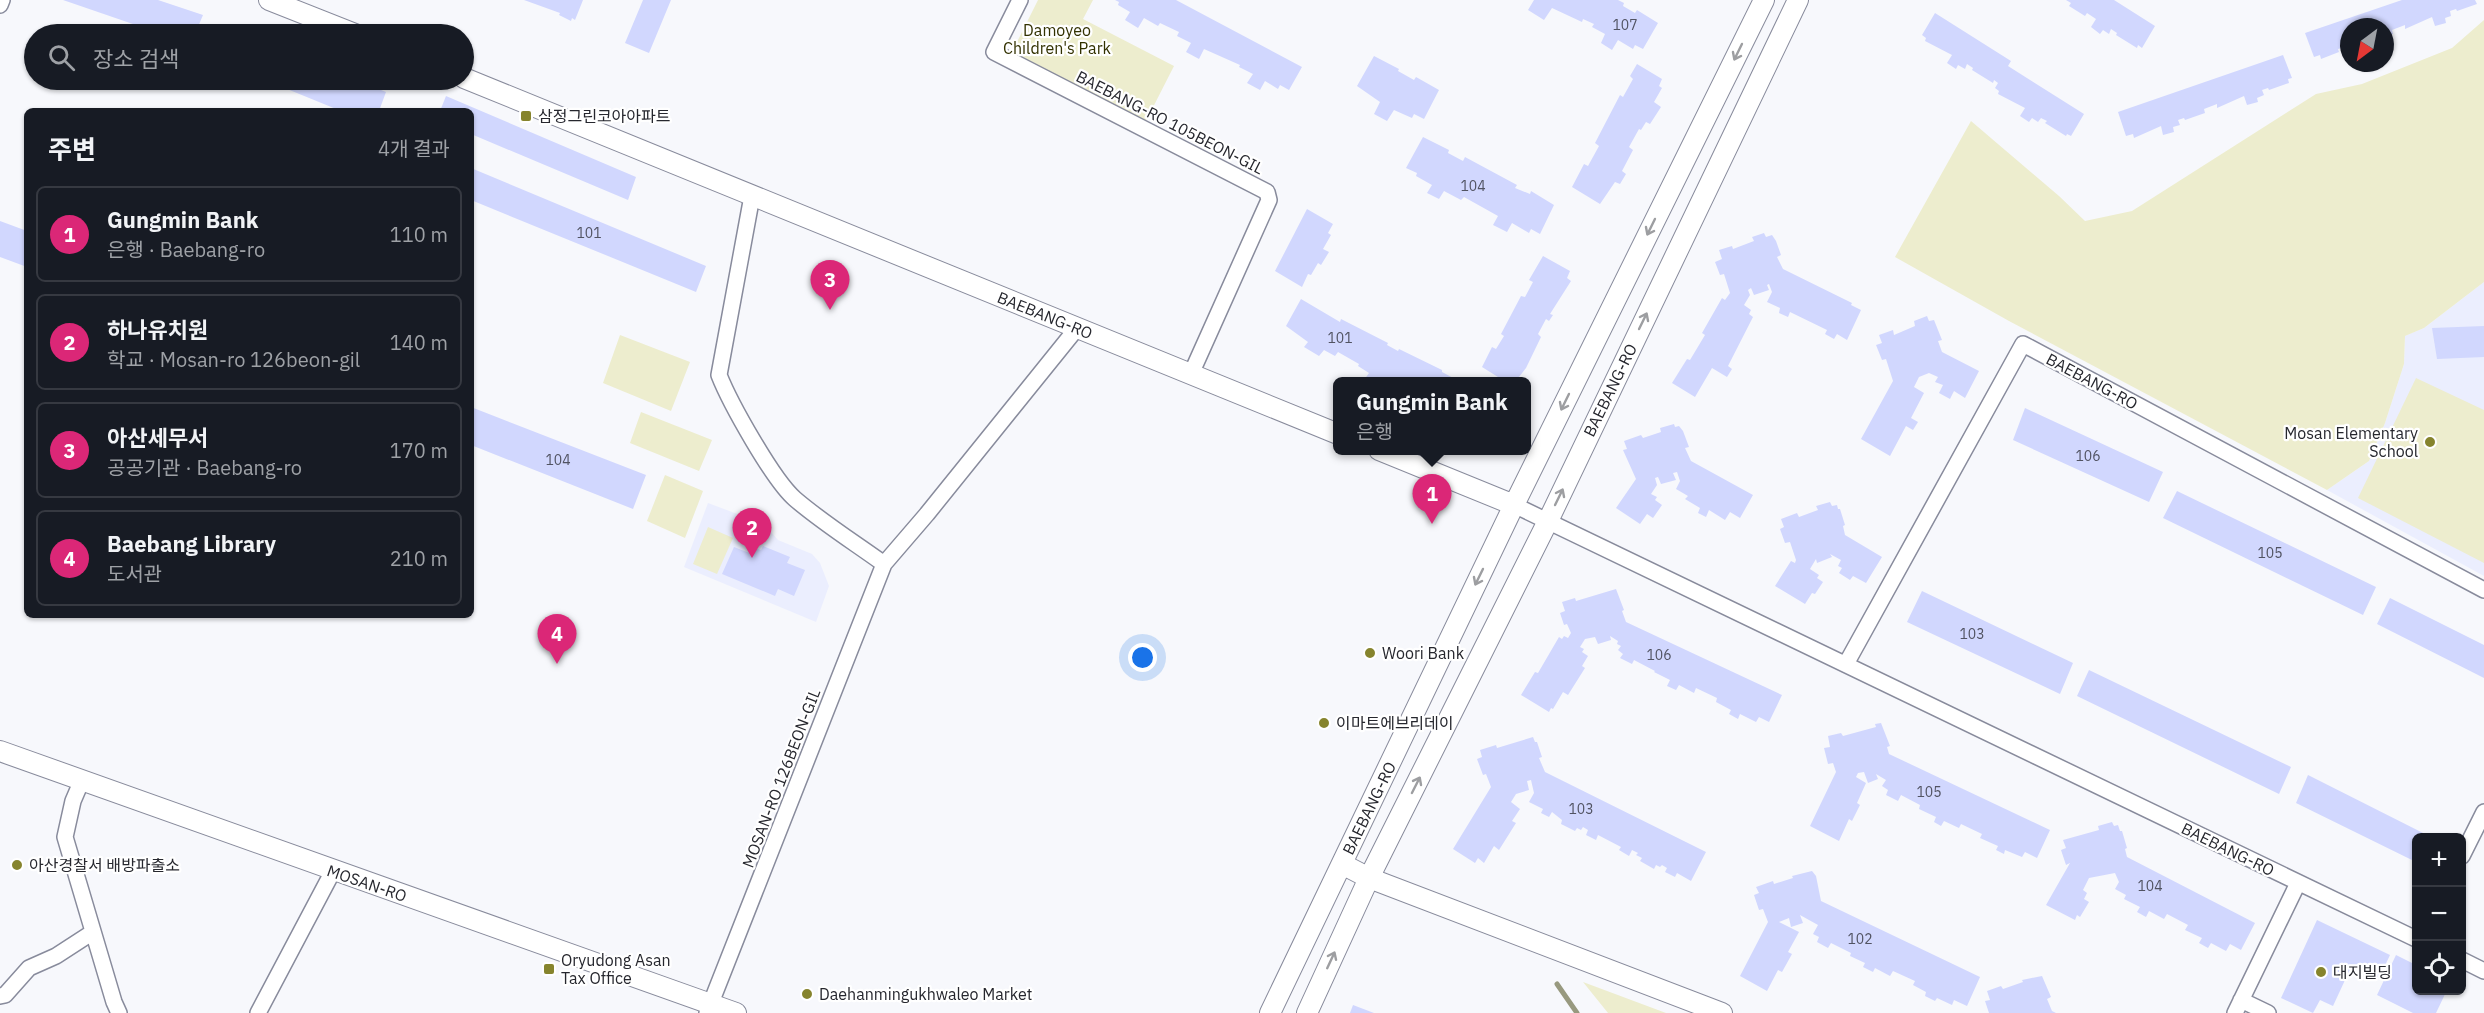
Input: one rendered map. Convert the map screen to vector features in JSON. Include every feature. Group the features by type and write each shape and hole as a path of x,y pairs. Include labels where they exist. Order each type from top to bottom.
{"street":[{"path":"0,5 2,0"},
{"path":"269,0 330,24"},
{"name":"BAEBANG-RO 105BEON-GIL","path":"1020,0 994,52 1267,192 1269,200 1191,374"},
{"name":"BAEBANG-RO","path":"1270,1013 1514,505 1764,0"},
{"name":"BAEBANG-RO","path":"1307,1013 1369,878 1548,521 1797,0"},
{"name":"BAEBANG-RO","path":"474,82 1333,432"},
{"path":"752,196 719,375 726,394 782,485 795,499 884,564"},
{"name":"MOSAN-RO 126BEON-GIL","path":"709,1009 884,564 1077,328"},
{"name":"BAEBANG-RO","path":"1846,664 2023,344 2484,590"},
{"name":"BAEBANG-RO","path":"1391,455 1548,521 2412,937"},
{"name":"MOSAN-RO","path":"0,751 709,1009 736,1013"},
{"path":"82,780 73,801 65,837 119,1013"},
{"path":"2466,848 2484,812"},
{"path":"1342,864 1369,878 1722,1013"},
{"path":"258,1013 333,871"},
{"path":"2268,1013 2238,1006 2298,883"},
{"path":"0,996 5,995 29,968 57,956 93,932"},
{"path":"2466,962 2484,971"}],"shaded area":[{"name":"Mosan Elementary School","path":"2484,282 2484,576 2327,490 2369,461 2385,423 2404,364 2405,336 2424,328"},
{"path":"708,503 764,524 778,540 812,554 820,563 829,586 816,622 684,567"}],"green space":[{"name":"Damoyeo Children's Park","path":"1038,0 1093,0 1083,19 1174,66 1146,121 1023,59 1017,42"},
{"path":"2484,20 2484,282 2424,328 2405,336 2404,364 2385,423 2369,461 2327,490 2009,321 1895,257 1971,121 2085,221 2132,211 2316,94 2362,84 2452,48"},
{"path":"620,335 690,362 671,411 603,383"},
{"name":"Mosan Elementary School","path":"2416,378 2484,410 2484,563 2358,498"},
{"path":"641,412 712,440 699,471 630,443"},
{"path":"665,475 703,491 685,538 647,521"},
{"path":"708,527 733,538 717,574 693,564"},
{"path":"1583,982 1666,1013 1608,1013"}],"building":[{"path":"63,0 158,0 203,15 199,24 133,24"},
{"path":"524,0 583,0 575,20 572,18 571,21 559,15 560,13"},
{"path":"643,0 671,0 649,53 625,43"},
{"path":"1115,0 1176,0 1302,67 1289,90 1280,85 1278,89 1265,81 1260,90 1247,83 1253,74 1239,67 1240,65 1204,49 1199,59 1186,52 1191,43 1177,36 1179,32 1160,23 1158,26 1144,18 1138,28 1125,20 1130,12 1118,5 1119,2"},
{"path":"1534,0 1618,0 1635,13 1637,10 1658,23 1643,49 1635,45 1633,49 1618,40 1612,50 1601,43 1605,34 1592,27 1594,24 1583,19 1582,22 1552,8 1544,20 1528,10"},
{"path":"2066,0 2114,0 2155,26 2142,48 2138,45 2137,48 2116,35 2117,33 2111,29 2109,34 2103,30 2100,34 2091,27 2096,19 2087,13 2085,16 2069,6 2071,3"},
{"path":"2402,0 2475,0 2477,4 2450,11 2451,16 2445,18 2446,23 2435,26 2432,17 2405,29 2405,25 2394,29 2394,18 2349,18"},
{"path":"1935,13 2011,61 2008,66 2084,114 2071,136 2067,134 2066,136 2041,118 2038,122 2032,118 2029,122 2020,116 2025,108 1998,94 1999,91 1995,88 1998,83 1994,80 1993,83 1972,70 1973,68 1967,64 1965,69 1958,65 1956,69 1947,63 1952,55 1925,41 1926,38 1922,35"},
{"path":"2340,21 2339,52 2321,59 2320,55 2314,57 2305,33"},
{"path":"2283,55 2292,78 2288,79 2289,83 2262,90 2264,95 2257,98 2258,102 2247,105 2244,96 2217,108 2217,104 2204,109 2205,113 2178,120 2180,125 2173,127 2174,132 2163,135 2161,126 2134,138 2133,134 2126,136 2118,112"},
{"path":"1374,56 1414,80 1416,77 1439,90 1424,119 1414,114 1412,118 1394,110 1387,121 1374,114 1380,102 1357,86"},
{"path":"1637,64 1662,79 1659,86 1662,88 1654,102 1661,107 1650,124 1646,122 1641,130 1639,129 1629,147 1633,150 1622,171 1626,174 1620,184 1615,182 1600,204 1572,187 1584,164 1588,166 1599,146 1595,143 1620,95 1623,97 1633,79 1630,76"},
{"path":"290,90 381,90 386,92 380,108 334,108"},
{"path":"446,96 636,177 628,200 474,135 474,108 441,108"},
{"path":"1423,137 1449,150 1448,153 1463,161 1465,157 1517,185 1515,188 1530,194 1531,191 1554,205 1540,234 1531,229 1529,233 1512,223 1507,232 1493,225 1498,216 1464,197 1461,200 1444,191 1439,199 1427,193 1432,185 1416,176 1417,173 1406,168"},
{"path":"474,169 706,266 696,292 474,201"},
{"path":"1307,209 1333,224 1328,233 1331,235 1323,249 1329,252 1321,265 1318,263 1311,275 1308,274 1302,287 1275,271"},
{"path":"0,221 24,230 24,266 0,257"},
{"path":"1764,233 1766,237 1772,235 1776,241 1781,255 1777,257 1783,269 1852,303 1851,305 1861,310 1847,340 1837,334 1834,339 1825,334 1827,330 1790,312 1788,317 1779,313 1780,308 1767,302 1772,292 1769,284 1767,285 1769,290 1754,295 1751,288 1748,290 1750,295 1744,305 1751,310 1749,314 1753,317 1728,366 1732,369 1727,377 1712,368 1695,397 1672,383 1687,359 1690,360 1705,335 1702,333 1722,298 1725,300 1730,293 1724,274 1720,275 1715,262 1722,259 1719,250 1732,246 1733,249 1754,241 1752,237"},
{"path":"1543,256 1570,271 1567,278 1571,281 1550,314 1553,315 1549,321 1546,319 1538,334 1541,337 1526,368 1519,377 1498,377 1482,367 1492,347 1496,349 1504,336 1501,334 1521,296 1525,297 1533,282 1529,280"},
{"path":"1301,299 1340,322 1341,319 1388,343 1387,345 1398,351 1399,349 1442,370 1451,377 1366,377 1369,373 1358,366 1359,364 1338,352 1335,356 1324,350 1319,356 1304,347 1308,342 1286,326"},
{"path":"1927,316 1929,321 1934,320 1942,340 1938,341 1942,352 1979,371 1965,398 1954,391 1950,399 1939,393 1943,385 1935,382 1938,377 1929,373 1919,377 1914,387 1924,393 1911,418 1918,422 1913,430 1906,426 1890,456 1861,439 1893,381 1886,359 1882,360 1876,345 1882,343 1879,335 1893,330 1894,335 1915,326 1914,321"},
{"path":"2484,326 2484,357 2437,359 2432,328"},
{"path":"474,408 646,475 633,509 474,446"},
{"path":"2025,408 2163,472 2149,502 2013,440"},
{"path":"1674,424 1683,431 1689,447 1685,448 1691,461 1753,495 1740,518 1730,512 1725,520 1709,510 1706,517 1698,513 1700,508 1685,499 1688,496 1676,489 1680,481 1677,472 1673,473 1676,480 1661,484 1658,477 1655,478 1657,485 1651,494 1657,497 1655,500 1662,505 1653,518 1647,514 1640,524 1616,508 1636,479 1623,450 1627,449 1624,441 1641,435 1643,438 1661,432 1660,428"},
{"path":"2177,491 2376,587 2363,615 2163,518"},
{"path":"1830,502 1832,506 1837,505 1840,509 1845,525 1843,526 1845,535 1882,557 1866,583 1853,576 1850,580 1839,573 1842,568 1838,566 1841,560 1830,554 1832,557 1817,563 1816,559 1810,569 1819,575 1817,578 1823,582 1805,604 1775,586 1791,561 1795,563 1796,560 1790,542 1785,543 1780,529 1784,527 1781,519 1797,513 1799,517 1818,510 1816,506"},
{"path":"763,546 790,557 787,563 805,570 794,596 778,589 775,596 722,574 734,547 752,554 755,548 761,550"},
{"path":"1616,589 1626,622 1782,695 1769,722 1759,717 1756,722 1740,714 1738,719 1729,714 1731,710 1716,702 1717,698 1696,688 1694,693 1679,685 1676,690 1667,686 1670,680 1655,671 1634,660 1632,664 1620,658 1623,654 1618,650 1621,646 1610,636 1611,640 1598,644 1595,637 1585,639 1580,647 1584,649 1582,652 1588,656 1582,666 1585,668 1568,695 1563,692 1549,712 1521,695 1535,672 1538,673 1559,637 1568,638 1571,633 1567,624 1564,625 1560,613 1565,611 1562,602 1575,598 1576,601"},
{"path":"1922,591 2073,663 2060,694 1907,622"},
{"path":"2390,598 2484,645 2484,678 2377,624"},
{"path":"2089,670 2291,767 2279,794 2077,696"},
{"path":"1881,723 1890,746 1887,747 1889,754 2050,830 2037,858 2025,852 2022,857 2005,850 2004,854 1996,850 1998,846 1980,838 1982,834 1961,824 1959,828 1944,821 1941,826 1934,822 1936,817 1919,809 1920,805 1901,795 1898,801 1886,795 1888,790 1882,786 1886,780 1876,774 1878,779 1868,783 1864,772 1858,773 1856,777 1866,783 1857,803 1860,805 1852,821 1849,819 1839,841 1810,826 1836,772 1833,763 1828,764 1824,748 1830,747 1828,736 1841,733 1843,736 1876,727 1875,724"},
{"path":"1533,737 1537,742 1542,757 1539,758 1545,772 1706,852 1691,881 1677,873 1675,877 1665,872 1667,868 1662,865 1660,867 1656,865 1654,869 1640,861 1642,858 1636,855 1638,853 1632,850 1629,856 1619,850 1621,847 1598,835 1596,840 1586,835 1588,830 1583,827 1575,831 1561,824 1562,820 1552,812 1549,817 1541,813 1543,809 1529,802 1534,793 1531,780 1527,781 1529,790 1516,794 1511,802 1520,809 1512,821 1516,823 1499,850 1494,846 1484,863 1478,858 1475,863 1453,849 1491,787 1477,759 1482,757 1480,750 1496,745 1497,748"},
{"path":"2308,775 2423,833 2412,833 2412,860 2296,803"},
{"path":"2112,822 2122,831 2127,857 2255,923 2241,950 2230,944 2226,951 2211,943 2208,948 2199,943 2202,938 2185,930 2188,925 2167,914 2164,919 2149,911 2146,917 2137,912 2140,907 2124,899 2126,895 2115,889 2119,882 2115,873 2089,878 2083,890 2087,893 2084,899 2089,902 2080,917 2077,915 2075,920 2046,905 2070,863 2066,865 2061,850 2066,848 2063,840 2099,830 2098,826"},
{"path":"1812,871 1816,876 1821,901 1980,977 1967,1006 1954,1000 1952,1005 1937,998 1935,1001 1925,996 1926,992 1913,985 1915,981 1893,971 1890,976 1875,968 1873,972 1863,967 1865,963 1850,956 1851,953 1831,943 1828,948 1817,942 1819,937 1813,934 1818,925 1800,915 1803,923 1791,927 1789,918 1779,922 1799,932 1788,952 1792,954 1782,972 1778,970 1767,991 1740,976 1768,922 1763,909 1759,910 1754,895 1759,893 1756,887 1773,881 1774,884"},
{"name":"대지빌딩","path":"2317,920 2390,955 2379,978 2352,965 2333,1006 2320,1000 2313,1013 2281,998"},
{"path":"2396,955 2412,963 2412,995 2445,995 2436,1013 2413,1013 2377,995"},
{"path":"2042,976 2051,997 2047,999 2052,1011 2056,1013 1989,1013 1985,1001 1990,1000 1987,991 2001,986 2003,989 2023,982 2022,980"},
{"path":"1353,1005 1374,1013 1350,1013"}],"waterway":[{"path":"1557,984 1577,1013"}],"place":[{"name":"삼정그린코아아파트","path":"526,116"},
{"name":"아산세무서","path":"830,310"},
{"name":"Mosan Elementary School","path":"2430,442"},
{"name":"Gungmin Bank","path":"1432,524"},
{"name":"하나유치원","path":"752,558"},
{"name":"Woori Bank","path":"1370,653"},
{"name":"Baebang Library","path":"557,664"},
{"name":"이마트에브리데이","path":"1324,723"},
{"name":"아산경찰서 배방파출소","path":"17,865"},
{"name":"Oryudong Asan Tax Office","path":"549,969"},
{"name":"대지빌딩","path":"2321,972"},
{"name":"Daehanmingukhwaleo Market","path":"807,994"}]}
